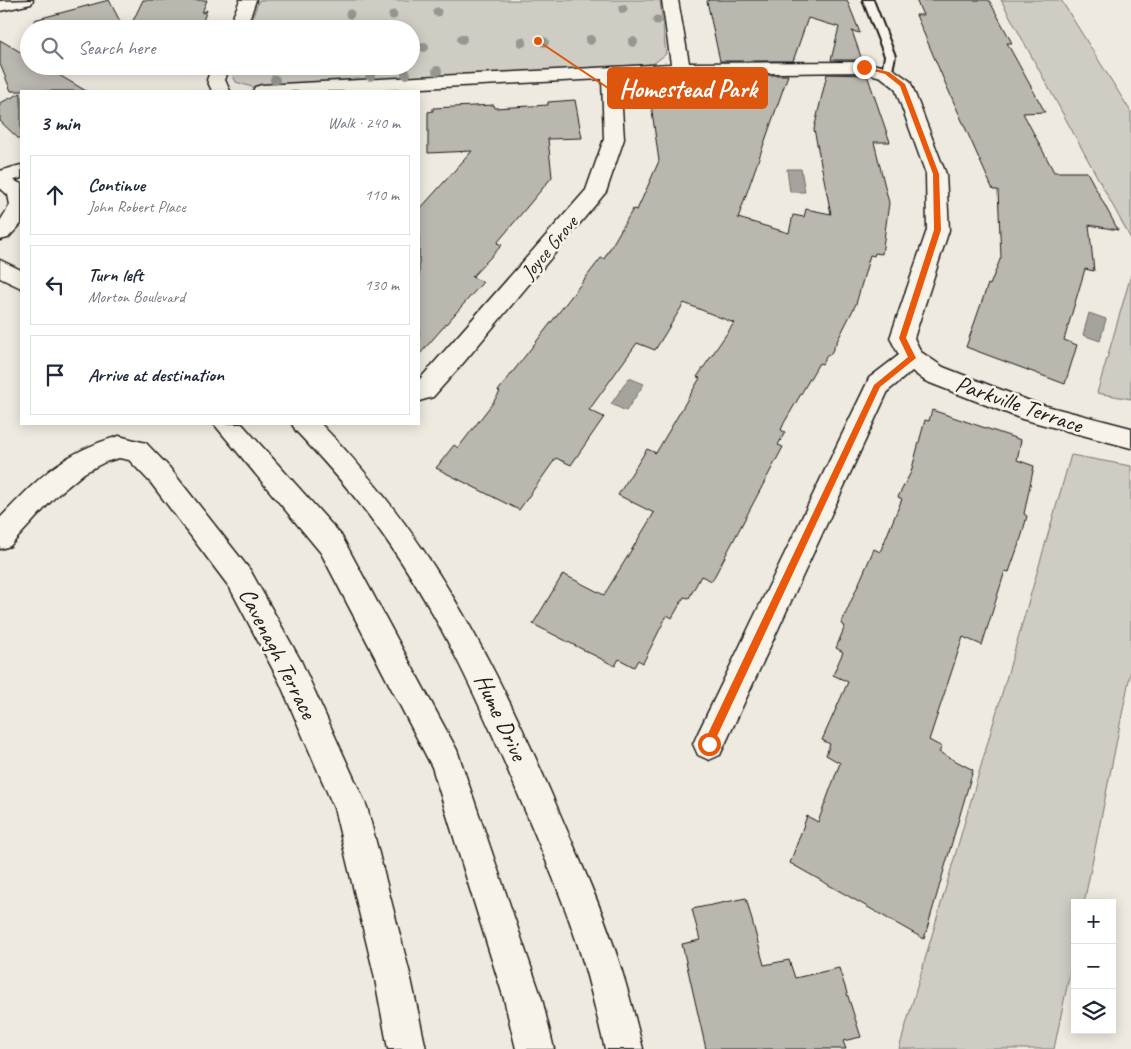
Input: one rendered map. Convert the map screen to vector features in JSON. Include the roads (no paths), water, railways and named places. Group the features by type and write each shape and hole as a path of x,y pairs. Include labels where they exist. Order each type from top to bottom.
{"street":[{"path":"0,6 25,0"},
{"path":"240,20 248,0"},
{"path":"670,0 681,70"},
{"path":"281,90 681,70 864,67 887,73 903,85 936,174 938,230 902,338 912,358 878,385 709,744"},
{"name":"Joyce Grove","path":"420,391 424,390 456,356 596,192 614,139 611,73"},
{"path":"218,75 216,80 221,90"},
{"path":"0,179 20,171"},
{"path":"0,179 18,191 20,207 11,223 0,233"},
{"path":"0,268 20,279"},
{"name":"Parkville Terrace","path":"912,358 934,374 1031,412 1131,438"},
{"path":"228,425 331,544 446,761 523,999 534,1049"},
{"name":"Hume Drive","path":"306,425 383,513 467,644 518,754 559,853 602,964 624,1049"},
{"name":"Cavenagh Terrace","path":"0,537 46,489 75,465 98,453 119,446 137,451 160,475 240,579 290,671 350,807 392,974 407,1049"}],"lane":[{"path":"868,0 890,56 887,73"}],"place":[{"name":"Homestead Park","path":"538,41"}]}
